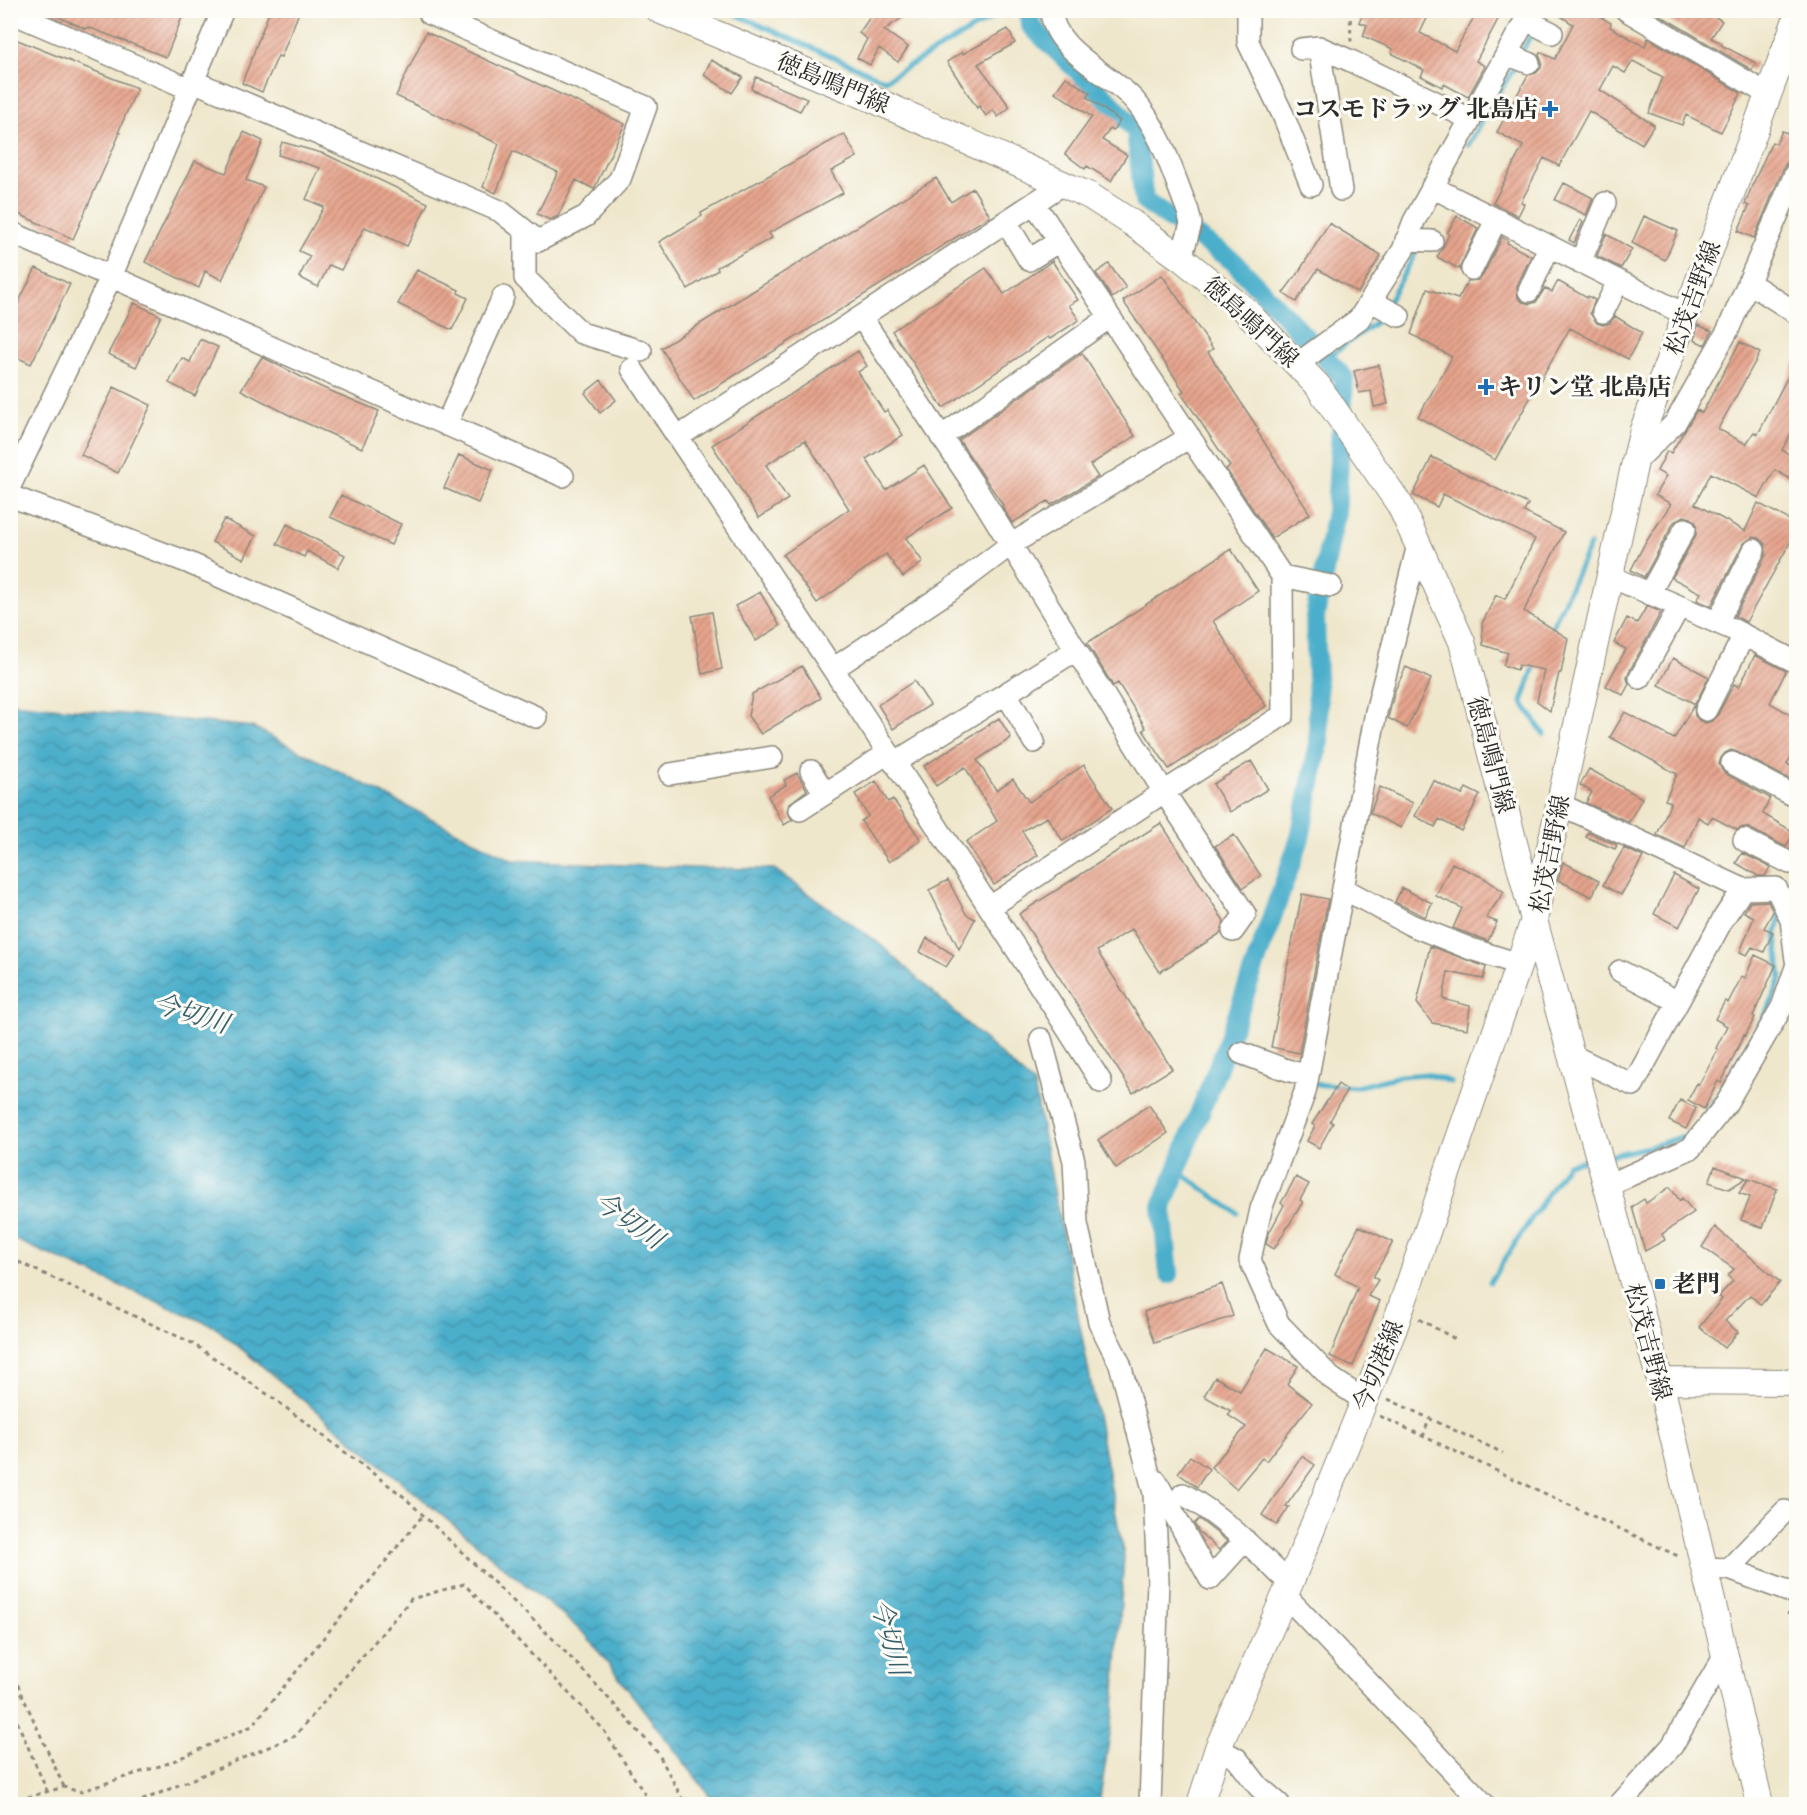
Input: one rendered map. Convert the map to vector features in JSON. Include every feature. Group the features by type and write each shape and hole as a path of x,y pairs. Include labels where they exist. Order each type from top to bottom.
{"main road":[{"name":"徳島鳴門線","path":"659,10 688,16 1090,196 1181,258 1245,310 1297,364 1318,386 1400,505 1462,642 1534,920"},
{"name":"松茂吉野線","path":"1760,1804 1660,1382 1534,920 1643,430 1797,20"},
{"name":"今切港線","path":"1200,1804 1218,1748 1288,1589 1401,1309 1534,920"},
{"path":"1660,1382 1797,1382"}],"street":[{"path":"10,486 111,277 223,10"},
{"path":"10,12 500,211 538,241 586,216 620,179 646,107 430,14 430,10"},
{"path":"1051,10 1054,25 1066,44 1111,78 1132,98 1158,133 1191,224 1181,258"},
{"path":"1248,10 1248,42 1283,115 1311,185"},
{"path":"1626,10 1769,95"},
{"path":"1297,364 1359,319 1371,301 1403,250 1413,221 1528,15 1552,33"},
{"path":"1341,190 1310,48 1352,61 1470,119"},
{"path":"1507,54 1529,63"},
{"path":"1635,462 1675,423 1728,330 1797,172"},
{"path":"678,437 1063,184"},
{"path":"1432,188 1686,315"},
{"path":"990,908 1284,715 1282,576 1034,203"},
{"path":"1580,263 1605,203"},
{"path":"1472,269 1496,220"},
{"path":"1006,222 1029,260 1059,241"},
{"path":"525,231 525,278 580,333 636,360 678,437 990,908 1101,1082"},
{"path":"10,232 563,476"},
{"path":"1406,240 1432,241"},
{"path":"1529,291 1549,247"},
{"path":"1603,312 1618,282"},
{"path":"1748,282 1797,312"},
{"path":"446,424 502,297"},
{"path":"1371,301 1399,316"},
{"path":"861,317 1010,544 1164,792 1245,914 1233,930"},
{"path":"941,437 1110,317"},
{"path":"833,669 949,591 1010,544 1190,437"},
{"path":"10,496 187,562 536,717"},
{"path":"1649,594 1685,529"},
{"path":"1365,1400 1331,1378 1279,1324 1250,1260 1261,1209 1305,1092 1376,712 1418,545"},
{"path":"1717,623 1754,550"},
{"path":"1282,576 1331,586"},
{"path":"1610,576 1744,635 1797,662"},
{"path":"1640,678 1679,607"},
{"path":"1706,710 1744,635"},
{"path":"800,810 1006,693 1076,650"},
{"path":"1006,693 1034,742"},
{"path":"670,774 772,757"},
{"path":"1732,763 1797,797"},
{"path":"811,771 825,794"},
{"path":"1559,804 1743,889 1776,888"},
{"path":"1744,840 1793,858 1776,888"},
{"path":"1776,888 1794,922 1797,960"},
{"path":"1344,889 1411,925 1470,949 1519,964"},
{"path":"1571,1054 1633,1085 1723,919 1743,889"},
{"path":"1606,1186 1691,1148 1726,1104 1782,1007 1797,967"},
{"path":"1620,971 1678,1002"},
{"path":"1041,1039 1074,1161 1077,1224 1099,1322 1120,1364 1154,1493 1158,1581 1150,1804"},
{"path":"1241,1053 1308,1076"},
{"path":"1146,1463 1207,1584 1245,1540"},
{"path":"1183,1494 1204,1506 1245,1540 1484,1804"},
{"path":"1729,1569 1785,1511"},
{"path":"1704,1568 1729,1569 1797,1594"},
{"path":"1620,1804 1672,1746 1725,1656"},
{"path":"1218,1748 1238,1759 1259,1788 1279,1804"}],"path":[{"path":"1350,10 1352,61"},
{"path":"10,1258 192,1343 336,1444 424,1514 551,1637 658,1753 685,1804"},
{"path":"1401,1309 1457,1340"},
{"path":"1365,1400 1429,1418 1503,1453"},
{"path":"1365,1400 1422,1437 1704,1568"},
{"path":"1422,1437 1429,1418"},
{"path":"10,1802 64,1787 79,1792 169,1763 252,1726 424,1514"},
{"path":"134,1804 295,1736 411,1599 464,1584 603,1729 651,1804"},
{"path":"10,1668 64,1787"},
{"path":"10,1705 47,1791"}],"water":[{"name":"今切川","path":"11,703 253,727 512,860 774,869 880,944 1034,1085 1124,1556 1114,1709 1099,1804 716,1804 586,1635 215,1327 11,1238"}],"building":[{"path":"43,10 185,10 166,57 88,27 86,29"},
{"path":"270,10 300,10 281,57 278,56 262,92 242,83"},
{"path":"875,10 914,10 884,30 908,47 898,62 879,48 870,65 857,58 867,39 859,33"},
{"path":"1364,10 1431,10 1420,33 1455,51 1478,10 1503,10 1476,61 1485,66 1468,97 1444,84 1442,87 1421,76 1424,70 1391,53 1393,49 1363,36 1367,25 1359,22"},
{"path":"1551,10 1589,10 1611,23 1610,27 1645,47 1648,38 1741,93 1721,132 1686,115 1682,125 1649,113 1663,77 1633,61 1625,73 1613,66 1600,90 1654,125 1642,144 1589,111 1559,166 1544,158 1521,202 1524,204 1518,216 1493,203 1523,146 1497,132 1528,75 1536,73 1541,68 1540,52 1555,59 1573,24"},
{"path":"1660,10 1705,10 1722,21 1711,38 1756,63 1752,70 1658,14"},
{"path":"1008,29 1015,43 978,64 1010,107 998,117 993,110 986,116 979,106 977,108 947,62"},
{"path":"426,32 625,124 594,189 576,180 558,216 550,220 537,214 558,172 513,151 496,193 483,187 499,144 396,96"},
{"path":"10,37 137,88 118,133 120,133 73,239 10,210"},
{"path":"711,60 743,77 732,93 704,75"},
{"path":"756,77 807,99 800,111 751,89"},
{"path":"1066,77 1090,93 1087,97 1120,121 1102,140 1127,155 1111,181 1087,166 1085,169 1065,154 1092,117 1055,92"},
{"path":"1782,131 1795,136 1789,149 1793,151 1754,238 1738,231 1749,206 1745,204 1772,142 1776,144"},
{"path":"244,132 263,141 246,180 264,187 222,280 205,271 199,288 145,262 195,161 226,173"},
{"path":"844,134 857,157 831,171 843,193 769,233 772,238 717,267 718,270 688,289 659,242 702,216 701,213"},
{"path":"282,142 325,154 428,203 407,246 365,227 341,270 329,265 318,287 299,277 310,256 299,251 324,207 306,199 320,168 278,155"},
{"path":"936,178 951,202 973,188 990,216 694,401 661,348"},
{"path":"1564,183 1593,198 1586,215 1555,200"},
{"path":"1457,216 1478,228 1459,269 1437,257"},
{"path":"1644,216 1678,231 1665,260 1632,243"},
{"path":"1580,220 1583,222 1574,243 1569,240"},
{"path":"1329,223 1381,255 1358,293 1318,269 1296,302 1283,293"},
{"path":"1606,234 1632,249 1621,268 1597,256"},
{"name":"キリン堂 北島店","path":"1502,237 1508,241 1507,243 1531,256 1517,286 1518,298 1523,302 1530,304 1536,302 1545,288 1552,292 1558,281 1587,298 1588,296 1595,300 1590,313 1597,323 1603,325 1610,323 1615,316 1642,333 1628,359 1570,328 1495,460 1418,417 1452,357 1411,334 1427,289 1458,299 1468,281 1479,280 1483,275"},
{"path":"1052,261 1078,300 1069,305 1079,320 1050,339 1048,337 943,408 892,331 986,268 1004,294"},
{"path":"1109,264 1126,288 1112,298 1096,273"},
{"path":"36,268 70,284 31,364 10,354 10,319"},
{"path":"417,270 459,290 458,293 468,298 452,330 398,304"},
{"path":"1162,275 1213,349 1208,352 1310,514 1272,538 1226,469 1230,466 1181,393 1184,391 1123,301"},
{"path":"134,303 161,316 136,367 108,354"},
{"path":"1698,325 1712,331 1705,345 1694,340"},
{"path":"200,339 218,347 195,396 169,383 182,358 190,362"},
{"path":"1740,342 1760,353 1718,429 1746,444 1754,432 1758,434 1797,359 1797,422 1782,450 1797,459 1797,483 1775,470 1759,498 1711,473 1695,504 1745,531 1758,503 1797,524 1797,530 1746,622 1735,616 1766,555 1765,544 1759,538 1753,537 1743,544 1711,606 1697,600 1701,593 1672,578 1696,535 1696,523 1691,518 1684,516 1674,522 1644,577 1631,570 1644,545 1671,504 1655,495 1666,476 1657,471 1667,451 1671,453 1697,410 1702,413"},
{"path":"858,351 867,366 858,372 884,412 887,410 903,435 866,459 886,490 924,465 952,508 906,538 923,562 903,577 886,554 817,603 783,555 849,509 805,440 766,465 788,499 759,518 712,445"},
{"path":"1082,353 1135,436 1090,465 1098,477 1051,505 1048,501 1012,523 1003,505 959,440"},
{"path":"262,357 321,387 379,411 362,448 295,418 241,390"},
{"path":"1379,365 1388,404 1374,407 1371,391 1359,393 1354,371"},
{"path":"601,380 616,400 600,413 585,393"},
{"path":"114,387 151,405 118,473 81,455"},
{"path":"459,455 493,470 478,503 444,488"},
{"path":"1432,457 1528,504 1524,512 1564,532 1524,611 1568,638 1550,711 1537,701 1544,670 1519,665 1517,670 1503,665 1508,653 1483,645 1482,624 1496,595 1505,599 1535,539 1443,494 1437,507 1413,495"},
{"path":"341,495 401,524 391,545 330,517"},
{"path":"224,519 256,536 244,559 212,542"},
{"path":"287,524 345,555 338,568 307,551 304,557 277,544"},
{"path":"1231,549 1258,591 1213,621 1266,706 1169,769 1143,730 1146,728 1118,683 1113,686 1087,643"},
{"path":"760,592 780,626 756,641 735,606"},
{"path":"1647,606 1661,612 1629,672 1627,678 1629,684 1623,695 1606,686 1626,649 1614,643 1627,618 1637,623"},
{"path":"712,612 722,669 702,674 692,616"},
{"path":"1755,655 1786,671 1770,703 1797,718 1797,746 1787,764 1797,769 1797,783 1731,750 1725,753 1719,764 1726,774 1770,798 1763,814 1794,832 1786,847 1749,828 1743,827 1737,830 1712,817 1708,823 1698,817 1685,848 1657,835 1671,802 1665,800 1677,774 1610,737 1625,712 1674,739 1694,705 1695,716 1700,721 1706,723 1712,721 1734,684 1739,687"},
{"path":"1673,658 1709,677 1695,704 1659,685"},
{"path":"802,666 821,698 761,734 748,716 752,694"},
{"path":"1406,667 1431,679 1407,728 1388,718 1395,690"},
{"path":"914,681 930,705 893,729 878,705"},
{"path":"999,718 1011,738 977,760 996,790 1013,779 1029,802 1084,765 1112,808 1063,841 1047,817 1022,831 1038,855 994,885 966,842 997,821 965,767 936,786 924,766"},
{"path":"1251,761 1268,789 1230,812 1213,784"},
{"path":"1589,769 1642,798 1629,822 1586,803 1592,792 1580,785"},
{"path":"797,773 807,790 789,804 787,811 792,820 784,825 768,796 786,785 784,780"},
{"path":"1433,780 1462,795 1466,788 1480,795 1461,831 1439,819 1435,827 1415,816"},
{"path":"876,781 888,802 893,799 921,840 889,862 861,821 868,816 855,794"},
{"path":"1380,787 1413,803 1401,828 1370,813"},
{"path":"1161,823 1224,921 1221,933 1160,972 1132,929 1097,951 1172,1069 1133,1093 1019,914"},
{"path":"1588,832 1617,845 1615,849 1586,837"},
{"path":"1234,835 1261,876 1243,888 1215,846"},
{"path":"1624,848 1643,857 1621,895 1603,885"},
{"path":"1742,853 1770,867 1765,876 1758,876 1736,863"},
{"path":"1563,862 1599,881 1592,897 1558,880"},
{"path":"1452,863 1484,878 1504,892 1486,918 1497,922 1488,941 1453,928 1462,908 1436,896"},
{"path":"1674,875 1699,889 1679,927 1654,914"},
{"path":"948,880 966,914 975,919 959,949 929,890"},
{"path":"1402,888 1432,903 1425,917 1395,902"},
{"path":"1302,894 1328,899 1299,1053 1271,1047"},
{"path":"1768,901 1773,912 1764,928 1773,932 1764,952 1752,947 1747,955 1740,952 1754,917 1744,912 1750,902"},
{"path":"927,938 954,955 946,967 920,952"},
{"path":"1430,946 1486,967 1483,979 1448,972 1443,999 1470,1006 1467,1029 1432,1023 1417,1003"},
{"path":"1755,955 1776,965 1753,1016 1755,1017 1721,1083 1718,1081 1704,1109 1688,1100 1718,1050 1716,1048 1727,1026 1715,1019 1725,1001 1728,1003 1742,976 1745,978"},
{"path":"1338,1084 1347,1090 1330,1121 1333,1123 1319,1148 1307,1141 1315,1126 1312,1124"},
{"path":"1680,1100 1696,1108 1686,1129 1669,1121"},
{"path":"1149,1105 1168,1133 1116,1168 1098,1140"},
{"path":"1715,1166 1746,1178 1729,1189 1709,1182"},
{"path":"1296,1177 1309,1184 1300,1200 1303,1202 1274,1249 1266,1244 1268,1235 1284,1205 1281,1203"},
{"path":"1748,1179 1777,1189 1763,1228 1741,1220 1750,1197 1739,1193"},
{"path":"1670,1187 1680,1201 1682,1198 1694,1212 1662,1234 1665,1240 1645,1251 1632,1207 1644,1199 1646,1203"},
{"path":"1359,1226 1393,1242 1373,1277 1378,1280 1368,1296 1380,1301 1353,1366 1330,1356 1358,1287 1335,1274"},
{"path":"1715,1227 1780,1282 1761,1305 1750,1295 1725,1321 1738,1332 1724,1348 1699,1327 1722,1299 1719,1296 1733,1281 1728,1276 1734,1269 1702,1247"},
{"path":"1222,1284 1233,1316 1155,1343 1144,1312"},
{"path":"1267,1348 1298,1366 1287,1384 1312,1403 1266,1461 1262,1458 1236,1489 1211,1467 1246,1427 1228,1415 1231,1411 1204,1396 1215,1377 1240,1391"},
{"path":"1190,1456 1209,1469 1197,1487 1178,1473"},
{"path":"1302,1456 1315,1465 1286,1506 1289,1507 1277,1525 1262,1515"},
{"path":"1199,1519 1227,1541 1219,1550 1199,1532 1194,1524"}],"waterway":[{"path":"726,10 885,80 1005,10"},
{"path":"1029,10 1031,26 1107,99 1136,131 1144,201 1233,261 1344,378 1336,512 1315,616 1319,743 1300,838 1226,1047 1162,1207 1169,1274"},
{"path":"1521,54 1534,28"},
{"path":"1468,145 1517,63"},
{"path":"1387,304 1414,256 1417,246"},
{"path":"1326,359 1376,322 1382,312"},
{"path":"1549,634 1590,545"},
{"path":"1535,664 1522,702 1544,734"},
{"path":"1788,897 1796,877"},
{"path":"1708,1110 1769,1008 1781,978 1776,936 1781,914"},
{"path":"1223,1054 1237,1059"},
{"path":"1311,1084 1356,1087 1400,1076 1426,1074 1451,1082"},
{"path":"1607,1156 1649,1147 1693,1132"},
{"path":"1490,1282 1567,1164 1592,1159"},
{"path":"1177,1170 1237,1213"}],"place":[{"name":"コスモドラッグ 北島店","path":"1550,109"},
{"name":"キリン堂 北島店","path":"1486,387"},
{"name":"老門","path":"1660,1284"}]}
